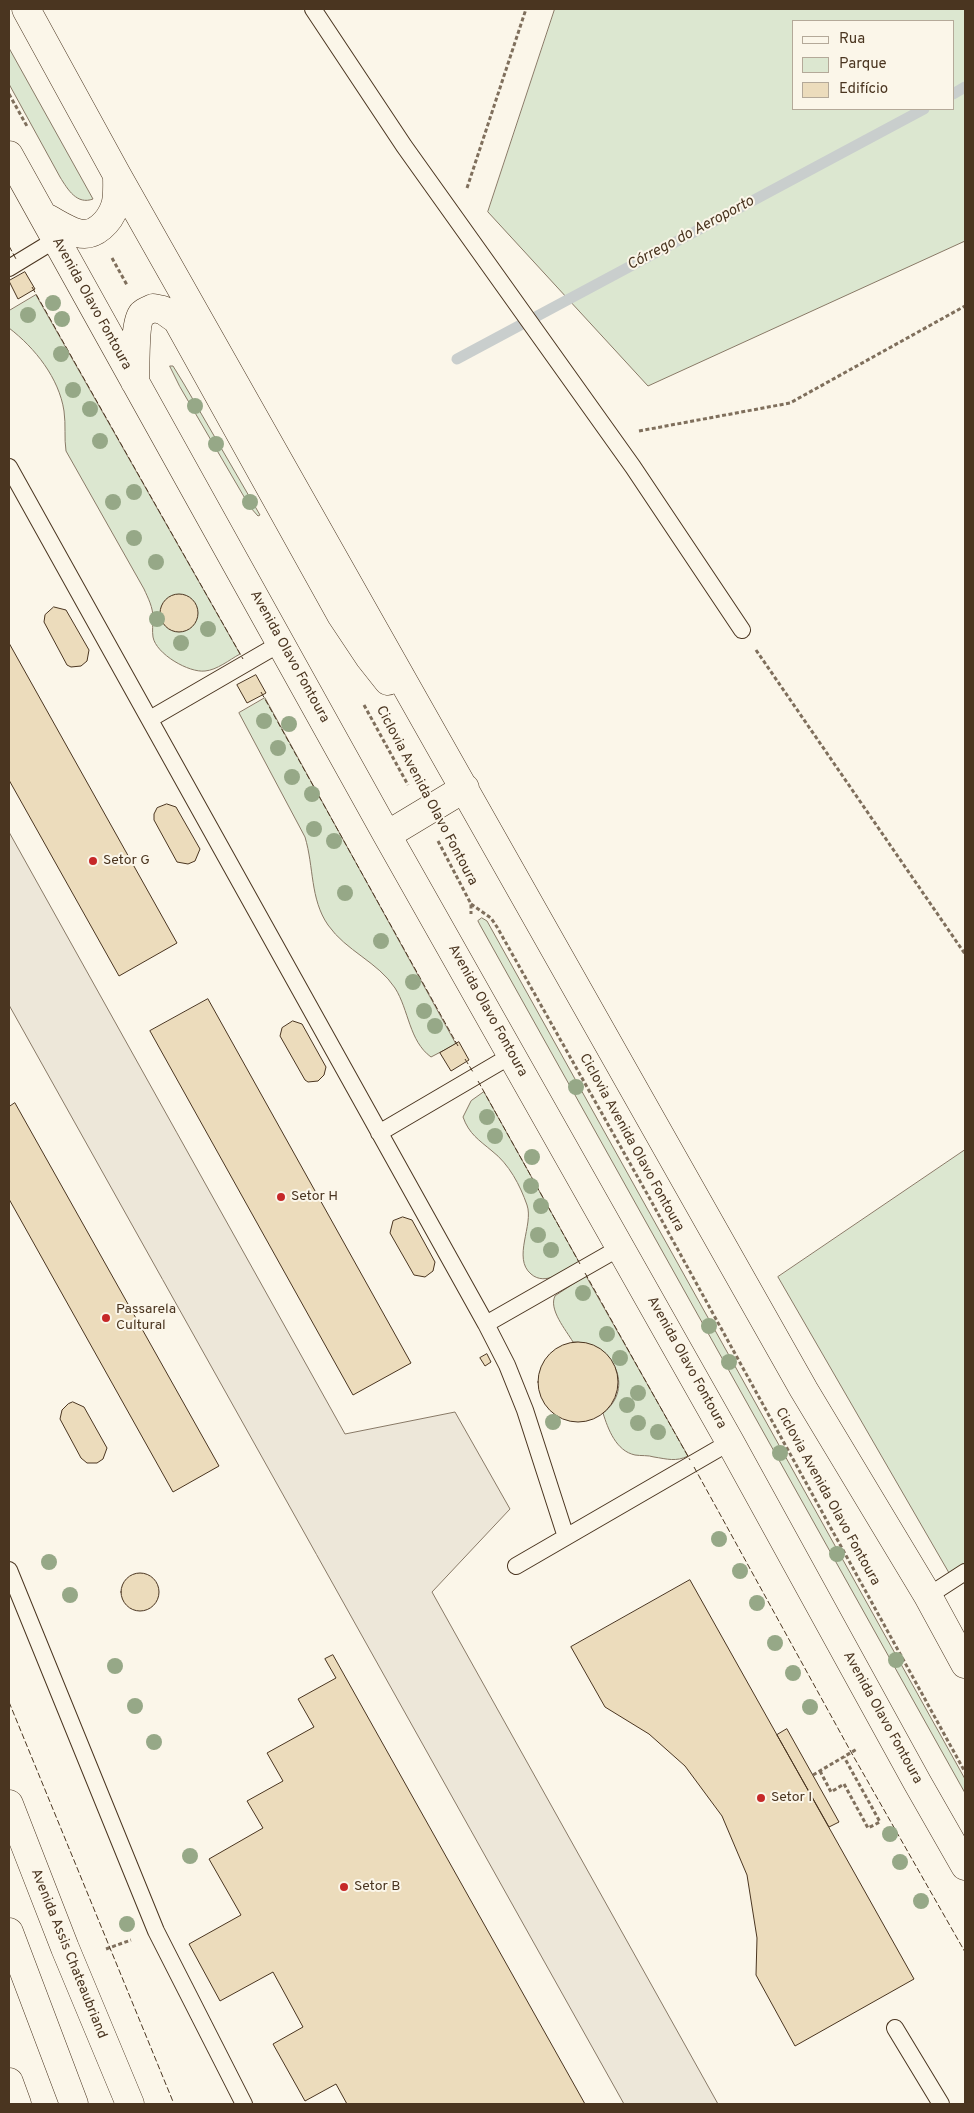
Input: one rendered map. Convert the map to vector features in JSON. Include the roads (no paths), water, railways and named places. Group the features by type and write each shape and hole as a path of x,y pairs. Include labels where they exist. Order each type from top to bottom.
{"main road":[{"path":"26,9 117,175 804,1390 928,1596 965,1664"},
{"name":"Avenida Olavo Fontoura","path":"9,155 387,835 621,1247 912,1774 965,1866"},
{"path":"43,216 77,233 86,234 97,230 110,217 116,204 117,175"},
{"path":"135,383 136,340 140,319 143,313 153,308 163,310 177,320 341,615 369,656 398,693 419,708"},
{"path":"387,835 465,788"},
{"name":"Avenida Assis Chateaubriand","path":"9,1804 65,1948 130,2104"},
{"path":"9,1932 74,2104"},
{"path":"9,2082 17,2104"}],"lane":[{"path":"313,9 404,146 612,436 742,630"},
{"path":"9,268 55,240"},
{"path":"9,467 486,1324 507,1365 525,1410 566,1537"},
{"path":"150,719 281,643"},
{"path":"379,1133 512,1055"},
{"path":"486,1324 621,1247"},
{"path":"516,1566 730,1442"},
{"path":"9,1570 156,1931 244,2104"},
{"path":"928,1596 965,1572"},
{"path":"895,2028 941,2104"}],"waterway":[{"name":"Córrego do Aeroporto","path":"954,93 965,87"},
{"name":"Córrego do Aeroporto","path":"457,359 922,110"}],"place":[{"name":"Setor G","path":"93,861"},
{"name":"Setor H","path":"281,1197"},
{"name":"Passarela Cultural","path":"106,1318"},
{"name":"Setor I","path":"761,1798"},
{"name":"Setor B","path":"344,1887"}]}
